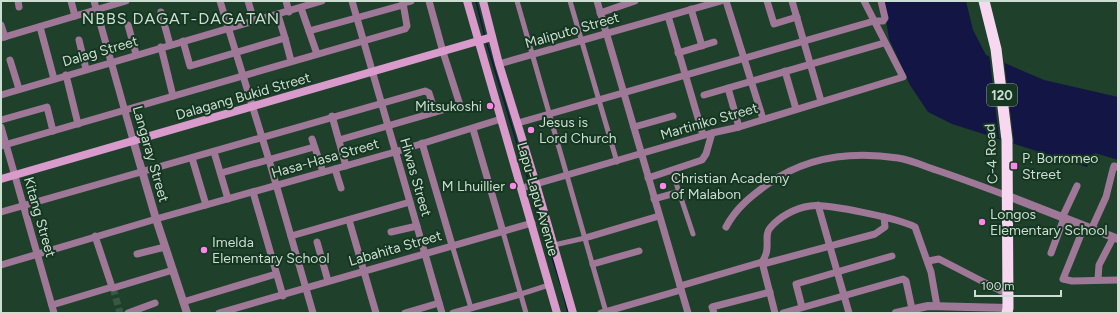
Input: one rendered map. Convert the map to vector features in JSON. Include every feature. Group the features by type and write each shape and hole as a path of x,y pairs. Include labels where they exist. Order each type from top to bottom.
{"highway":[{"name":"C-4 Road","path":"984,1 996,49 1007,140 1009,311"}],"main road":[{"name":"Lapu-Lapu Avenue","path":"467,1 501,119 554,245 573,313"},
{"name":"Lapu-Lapu Avenue","path":"483,1 499,64 518,122 529,186 532,223 557,313"},
{"name":"Dalagang Bukid Street","path":"1,180 133,140 492,37"},
{"path":"550,288 566,286"}],"street":[{"path":"71,1 75,16"},
{"name":"Langaray Street","path":"94,1 110,62 156,219 187,313"},
{"path":"1,25 3,38 126,1"},
{"path":"220,1 269,160 313,313"},
{"path":"248,1 254,21"},
{"path":"286,1 289,12"},
{"name":"Dalag Street","path":"1,95 54,78 289,12 322,1"},
{"name":"Hiwas Street","path":"352,1 442,313"},
{"path":"339,140 388,127 460,104 442,52 429,1"},
{"path":"517,1 605,313 680,288 763,263 830,247 875,234 885,227 884,217"},
{"path":"570,1 617,162"},
{"path":"597,1 688,313"},
{"path":"600,13 635,1"},
{"name":"Maliputo Street","path":"499,64 721,1"},
{"path":"726,1 750,82 763,119"},
{"path":"767,1 774,24 797,17"},
{"path":"792,1 821,101"},
{"path":"704,95 884,43 864,1"},
{"path":"518,122 884,19 881,1"},
{"path":"3,145 406,28 406,3 310,31"},
{"path":"301,8 317,54"},
{"path":"691,9 702,46"},
{"path":"161,12 170,45"},
{"path":"278,14 291,61"},
{"path":"668,16 684,75 703,135"},
{"path":"128,26 136,54"},
{"path":"40,27 54,78"},
{"path":"183,41 190,66 285,38"},
{"path":"79,40 86,69"},
{"path":"678,53 714,42"},
{"name":"Martiniko Street","path":"529,186 617,162 703,135 739,126 903,77 884,43"},
{"path":"161,47 173,96"},
{"path":"10,60 19,89"},
{"path":"785,71 796,109"},
{"path":"66,75 78,124"},
{"path":"728,88 739,126"},
{"path":"1,212 142,171 214,152 332,116 425,91 429,93 435,112"},
{"path":"1,120 47,107 53,131"},
{"path":"332,116 346,166"},
{"path":"634,127 672,116"},
{"name":"Hasa-Hasa Street","path":"1,265 95,236 395,152 473,129 501,119"},
{"name":"Kitang Street","path":"1,127 3,145 15,176 54,313"},
{"path":"473,129 526,313"},
{"path":"648,178 702,160 706,154 712,133"},
{"path":"221,173 269,160 313,143 323,172"},
{"path":"422,143 471,308"},
{"path":"214,152 228,199"},
{"path":"726,227 733,214 750,197 796,166 823,158 876,156 900,158 1008,196 1116,238 1099,265 1098,279"},
{"path":"192,158 206,205"},
{"path":"1118,167 1114,166 1106,197 1088,228 1063,280 1118,280"},
{"path":"335,169 341,188"},
{"path":"672,170 693,234"},
{"path":"1051,253 1063,218 1077,186"},
{"path":"253,192 283,296"},
{"path":"654,199 679,192"},
{"path":"291,236 410,202"},
{"path":"818,205 849,313"},
{"path":"775,313 763,263 767,255 767,232 786,214 802,207 818,205 884,217 909,223 915,227 928,261 937,306"},
{"path":"554,245 585,238 659,216"},
{"path":"349,220 376,313"},
{"name":"Labahita Street","path":"219,313 283,296 363,270 532,223"},
{"path":"392,232 417,226"},
{"path":"95,236 112,288"},
{"path":"317,242 328,281"},
{"path":"137,254 165,246"},
{"path":"592,264 639,251"},
{"path":"802,307 796,284 892,256"},
{"path":"928,261 939,259 1001,291 1008,293"},
{"path":"52,305 173,270"},
{"path":"183,302 276,274"},
{"path":"783,313 903,279 906,281 912,309"},
{"path":"453,313 520,294 550,288"},
{"path":"714,313 712,307 770,292"},
{"path":"128,313 155,303"},
{"path":"405,313 439,303"},
{"path":"246,305 249,313"},
{"path":"896,313 912,309 937,306 946,310 1009,311"}],"shaded area":[{"path":"883,1 966,1 973,30 986,55 1044,80 1118,97 1118,160 1095,153 1087,167 952,124 928,112 910,85 889,39"}],"pier":[{"path":"989,53 1004,60 1014,143 999,138"}],"waterway":[{"path":"476,1 485,37"},
{"path":"487,44 529,183"},
{"path":"530,188 561,286"},
{"path":"563,293 568,313"}],"tunnel":[{"path":"113,288 120,313"}],"place":[{"name":"Mitsukoshi","path":"490,106"},
{"name":"Jesus is Lord Church","path":"531,130"},
{"name":"P. Borromeo Street","path":"1014,166"},
{"name":"M Lhuillier","path":"513,186"},
{"name":"Christian Academy of Malabon","path":"663,186"},
{"name":"Longos Elementary School","path":"982,222"},
{"name":"Imelda Elementary School","path":"204,250"}],"district":[{"name":"NBBS DAGAT-DAGATAN","path":"181,18"}]}
